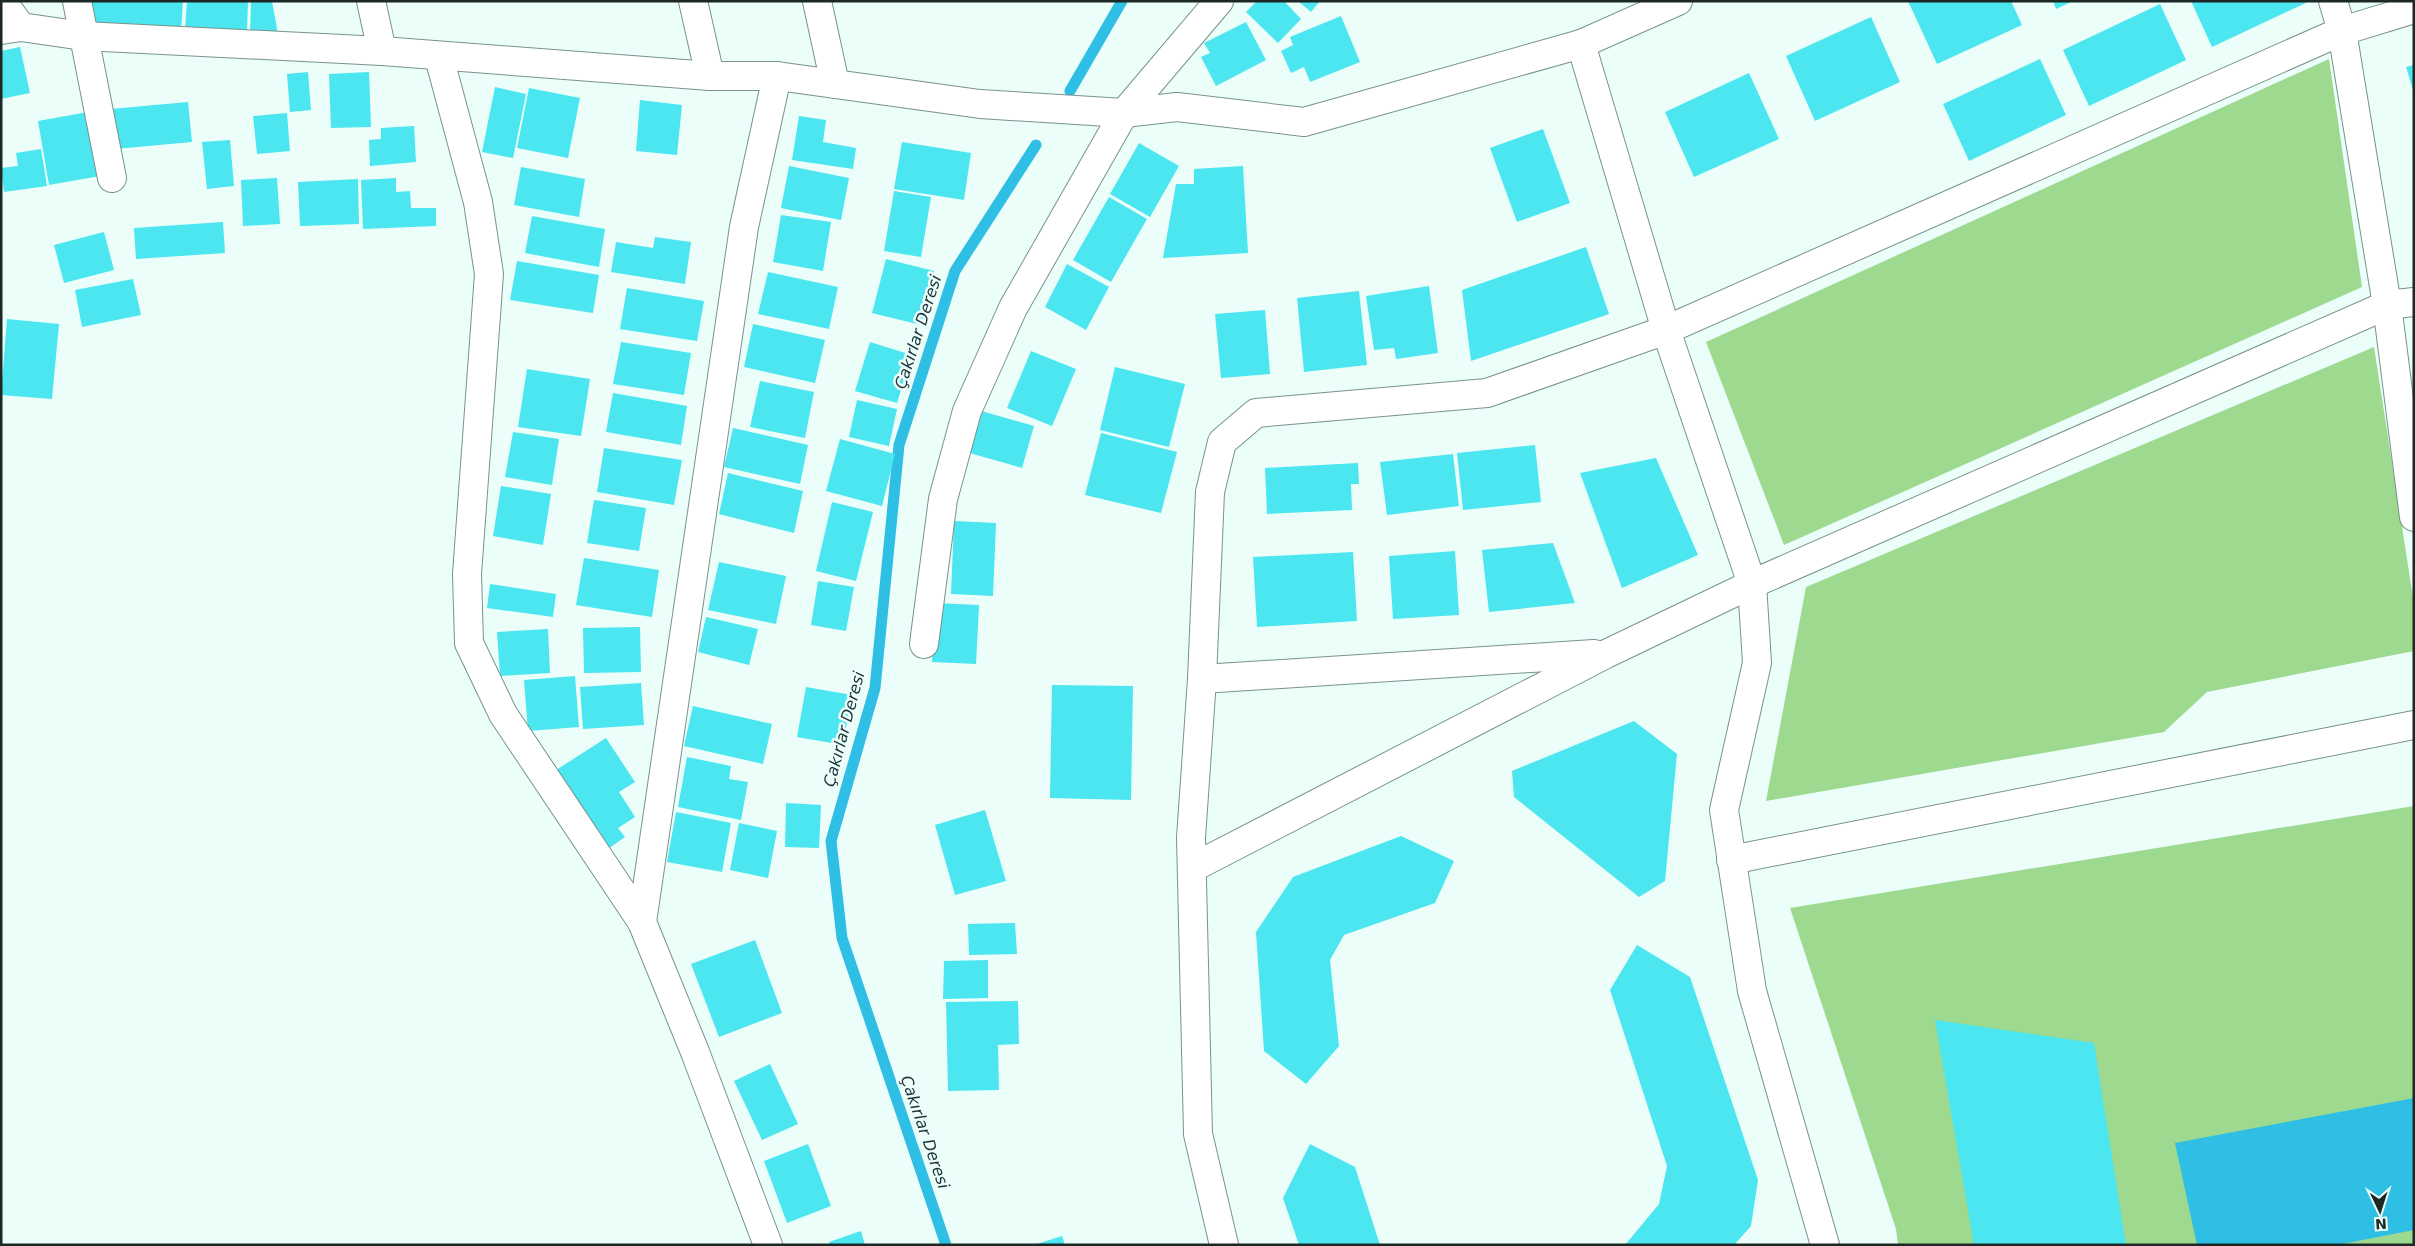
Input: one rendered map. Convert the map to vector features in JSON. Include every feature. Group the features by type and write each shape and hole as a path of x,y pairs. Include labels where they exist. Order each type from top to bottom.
{"street":[{"path":"2,1 11,29 83,36 382,51 439,57 710,76 777,76 980,104 1124,113 1177,107 1304,122 1581,44 1678,1"},
{"path":"77,1 112,178"},
{"path":"371,1 382,51"},
{"path":"693,1 710,76"},
{"path":"816,1 835,84"},
{"path":"924,644 943,500 967,411 1012,308 1124,113 1219,1"},
{"path":"2333,1 2342,31 2401,304 2413,508"},
{"path":"1224,1245 1198,1134 1191,838 1202,679 1210,492 1222,442 1256,413 1487,393 1666,330 2342,31 2414,9"},
{"path":"1581,44 1666,330 1752,584 1757,663 1724,810 1752,991 1826,1245"},
{"path":"439,57 478,202 489,274 467,574 469,643 503,714 642,922 695,1052 768,1245"},
{"path":"642,922 744,227 777,76"},
{"path":"1192,868 1606,654 1752,584 2401,304"},
{"path":"1202,679 1606,654"},
{"path":"1731,860 2414,725"}],"green space":[{"path":"2329,59 2362,287 1784,545 1706,342"},
{"path":"2374,347 2414,604 2414,651 2207,692 2164,732 1766,801 1806,587"},
{"path":"2414,806 2414,1245 1898,1245 1896,1229 1790,908"}],"water":[{"path":"2414,1098 2414,1230 2337,1245 2197,1245 2175,1143"}],"building":[{"path":"85,1 183,1 181,31 97,27"},
{"path":"187,1 248,1 247,33 185,30"},
{"path":"251,1 272,1 278,34 250,33"},
{"path":"1257,1 1284,1 1301,19 1278,43 1246,12"},
{"path":"1298,1 1320,1 1311,12"},
{"path":"1908,1 2011,1 2022,25 1937,64"},
{"path":"2053,1 2073,1 2056,9"},
{"path":"2191,1 2310,1 2212,47"},
{"path":"2160,4 2186,60 2089,106 2063,50"},
{"path":"1341,16 1360,62 1310,82 1304,67 1291,73 1281,51 1293,45 1290,37"},
{"path":"1871,17 1900,82 1815,121 1786,56"},
{"path":"1246,22 1266,60 1216,86 1201,57 1210,53 1204,43"},
{"path":"20,47 30,93 1,99 1,51"},
{"path":"2040,59 2066,115 1969,161 1943,104"},
{"path":"2414,65 2414,90 2413,90 2406,67"},
{"path":"308,72 311,110 290,112 287,74"},
{"path":"369,72 371,127 331,128 329,74"},
{"path":"1749,73 1779,139 1694,177 1665,112"},
{"path":"495,87 526,94 513,158 482,152"},
{"path":"529,88 580,98 568,158 517,148"},
{"path":"640,100 682,105 677,155 636,151"},
{"path":"188,102 192,142 115,149 111,109"},
{"path":"88,112 100,176 49,185 38,121"},
{"path":"287,113 290,151 257,154 253,116"},
{"path":"799,116 826,120 823,142 856,148 853,169 792,160"},
{"path":"414,126 416,162 370,166 369,140 381,139 381,128"},
{"path":"1543,129 1570,203 1517,222 1490,148"},
{"path":"230,140 234,186 207,189 202,142"},
{"path":"902,142 971,153 964,200 894,189"},
{"path":"1139,143 1179,166 1150,217 1110,194"},
{"path":"41,149 47,186 4,192 1,168 18,166 16,153"},
{"path":"789,166 849,178 841,220 781,208"},
{"path":"1243,166 1248,253 1163,258 1176,184 1194,184 1194,169"},
{"path":"521,167 585,179 579,217 514,205"},
{"path":"277,178 280,224 243,226 241,180"},
{"path":"396,178 396,192 410,191 411,208 436,208 436,226 363,229 361,180"},
{"path":"358,179 359,224 300,226 298,182"},
{"path":"894,191 931,197 921,257 884,251"},
{"path":"1109,197 1147,219 1111,282 1073,260"},
{"path":"781,215 831,222 823,271 773,262"},
{"path":"532,216 605,229 599,267 525,253"},
{"path":"223,222 225,253 136,259 134,228"},
{"path":"104,232 114,270 64,283 54,245"},
{"path":"655,237 691,242 685,284 611,272 616,242 653,248"},
{"path":"1586,247 1609,314 1471,361 1462,290"},
{"path":"886,259 934,271 921,325 872,313"},
{"path":"517,261 599,275 593,313 510,300"},
{"path":"1067,264 1109,287 1086,330 1045,307"},
{"path":"768,272 838,287 829,329 758,314"},
{"path":"133,279 141,315 82,327 75,290"},
{"path":"1429,286 1438,353 1396,359 1394,348 1374,350 1366,296"},
{"path":"627,288 704,301 697,341 620,329"},
{"path":"1359,291 1367,365 1304,372 1297,298"},
{"path":"1265,310 1270,374 1221,378 1215,314"},
{"path":"7,319 59,324 52,399 1,395"},
{"path":"753,324 825,340 815,383 744,367"},
{"path":"621,342 691,353 684,395 613,384"},
{"path":"870,342 912,355 897,403 855,391"},
{"path":"1031,351 1076,369 1052,426 1007,408"},
{"path":"1115,367 1185,384 1169,447 1100,430"},
{"path":"527,369 590,379 581,436 518,427"},
{"path":"760,381 814,392 805,438 750,427"},
{"path":"613,393 687,406 681,445 606,432"},
{"path":"857,400 897,409 889,446 849,437"},
{"path":"978,410 1034,426 1022,468 966,452"},
{"path":"733,428 808,445 800,484 724,467"},
{"path":"513,432 559,439 552,485 505,477"},
{"path":"1101,433 1177,452 1161,513 1085,495"},
{"path":"840,439 895,454 882,506 826,491"},
{"path":"1535,445 1541,502 1463,510 1457,453"},
{"path":"604,448 682,460 674,505 597,492"},
{"path":"1453,454 1459,506 1387,515 1380,462"},
{"path":"1656,458 1698,555 1622,588 1580,473"},
{"path":"1358,463 1359,484 1351,484 1352,510 1267,514 1265,468"},
{"path":"728,473 803,491 794,533 719,514"},
{"path":"501,486 551,494 543,545 493,536"},
{"path":"594,500 646,508 639,551 587,543"},
{"path":"832,502 873,512 856,581 816,571"},
{"path":"954,521 996,523 993,596 951,594"},
{"path":"1553,543 1575,603 1489,612 1482,550"},
{"path":"1455,551 1459,615 1393,619 1389,556"},
{"path":"1353,552 1357,621 1257,627 1253,557"},
{"path":"584,558 659,570 652,617 576,605"},
{"path":"719,562 786,576 776,624 708,610"},
{"path":"818,581 854,587 846,631 811,625"},
{"path":"490,584 556,594 553,617 487,608"},
{"path":"935,603 979,605 976,664 932,662"},
{"path":"706,617 758,629 749,665 698,652"},
{"path":"640,627 641,672 584,673 583,628"},
{"path":"548,629 550,673 500,676 497,632"},
{"path":"575,676 579,727 528,731 524,680"},
{"path":"641,683 644,725 583,729 580,687"},
{"path":"1052,685 1133,686 1131,800 1050,798"},
{"path":"806,687 852,695 843,745 797,737"},
{"path":"693,706 772,724 763,764 684,746"},
{"path":"1634,721 1677,754 1665,881 1639,897 1514,797 1512,771"},
{"path":"606,738 635,782 619,792 635,817 618,828 625,837 605,851 553,772"},
{"path":"687,757 731,766 729,779 748,782 741,820 678,807"},
{"path":"786,803 821,805 819,848 785,847"},
{"path":"985,810 1006,881 955,895 935,825"},
{"path":"676,812 731,823 722,872 667,862"},
{"path":"739,823 777,831 768,878 730,870"},
{"path":"1401,836 1454,861 1435,903 1344,935 1330,960 1339,1046 1306,1084 1264,1051 1256,932 1293,877"},
{"path":"1015,923 1017,954 969,955 968,924"},
{"path":"755,940 782,1013 719,1037 691,964"},
{"path":"1637,945 1690,977 1758,1180 1751,1226 1734,1245 1625,1245 1659,1204 1667,1166 1610,990"},
{"path":"988,960 988,998 943,999 944,961"},
{"path":"1018,1001 1019,1044 998,1045 999,1090 948,1091 946,1002"},
{"path":"1935,1020 2094,1043 2126,1245 1974,1245"},
{"path":"770,1064 798,1124 762,1140 734,1081"},
{"path":"808,1144 831,1206 787,1223 764,1161"},
{"path":"1310,1144 1355,1167 1380,1245 1299,1245 1283,1198"},
{"path":"861,1231 865,1245 830,1245 829,1242"},
{"path":"1062,1236 1065,1245 1037,1245 1037,1244"}],"waterway":[{"name":"Çakırlar Deresi","path":"1070,91 1122,1"},
{"name":"Çakırlar Deresi","path":"946,1245 842,938 831,841 875,688 899,445 955,271 1036,145"}]}
